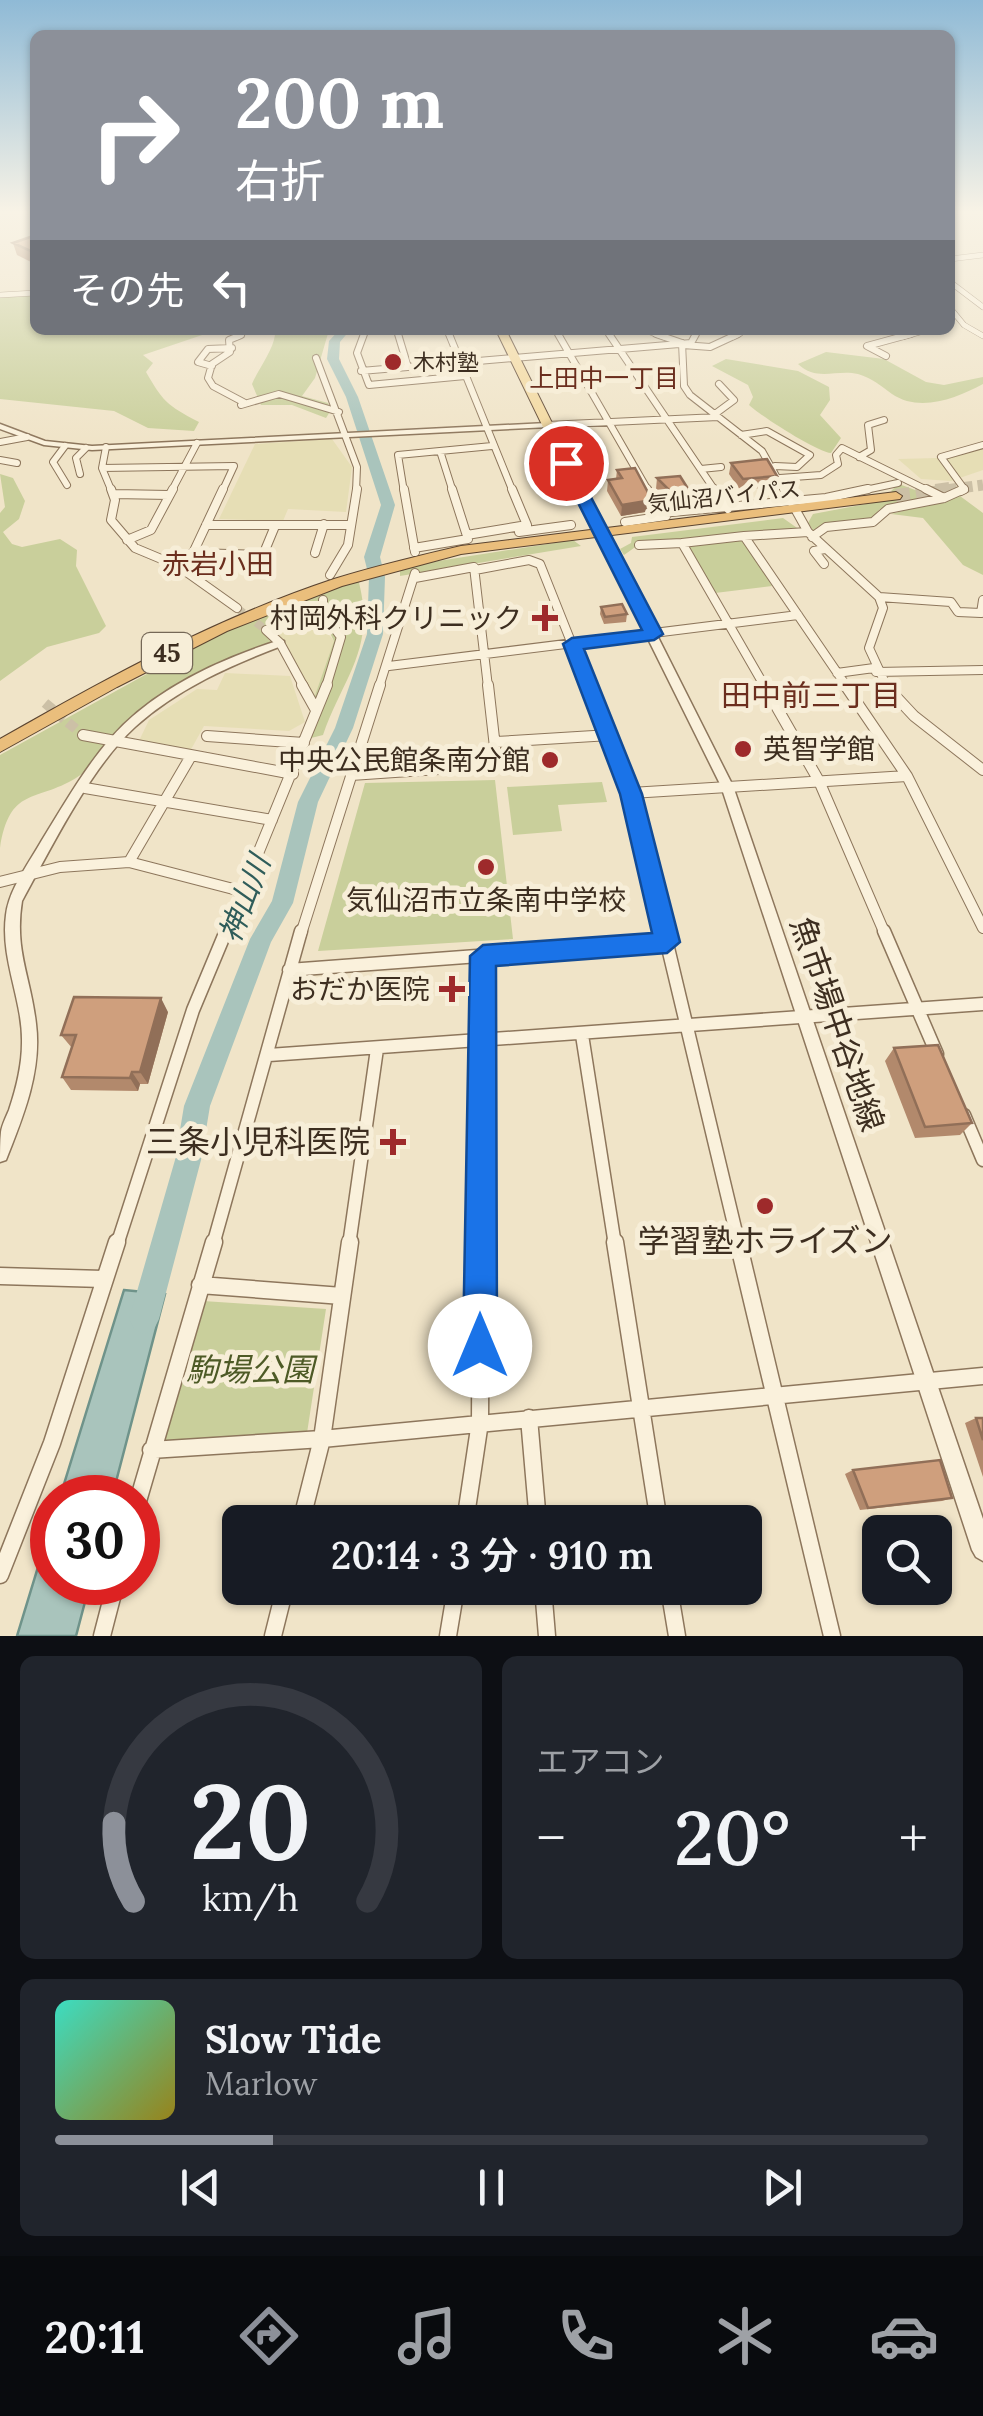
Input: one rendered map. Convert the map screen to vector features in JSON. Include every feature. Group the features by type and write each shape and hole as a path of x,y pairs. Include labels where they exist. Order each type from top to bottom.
{"highway":[{"name":"気仙沼バイパス","path":"0,746 218,627 337,578 600,532 897,489"}],"main road":[{"path":"503,335 600,532"}],"street":[{"path":"956,289 983,307"},
{"path":"0,294 30,292"},
{"path":"956,296 968,296"},
{"path":"955,313 964,325 983,336"},
{"path":"955,326 964,325"},
{"path":"232,348 229,340 241,335"},
{"path":"363,335 357,354 360,371 369,384 465,376"},
{"path":"398,335 408,367"},
{"path":"413,562 468,537 527,525 449,335"},
{"path":"559,335 662,513 796,506"},
{"path":"610,335 728,510"},
{"path":"658,335 682,344 710,347 736,335"},
{"path":"360,371 682,344 691,342 695,335"},
{"path":"886,356 867,346 908,335"},
{"path":"682,344 684,386 775,466 810,535 879,596 883,608 869,648 875,670 894,696 983,770"},
{"path":"232,348 212,366 209,382 243,404 279,394 339,412"},
{"path":"212,366 198,362 208,349 232,348"},
{"path":"316,358 357,467 348,545 337,578"},
{"path":"0,426 27,438 64,446 106,448 548,426 717,415 734,400 719,384"},
{"path":"859,457 870,450 868,425 884,420"},
{"path":"741,435 768,431 780,442 800,447 810,455 797,466 775,466"},
{"path":"0,442 27,438"},
{"path":"127,540 151,530 197,443"},
{"path":"639,545 810,535 826,528 873,522 888,509 965,490 940,457 944,452 983,445"},
{"path":"64,446 53,462 67,485"},
{"path":"144,1475 269,1054 289,970 389,666 413,562 398,456 492,446"},
{"path":"80,474 76,458 86,448"},
{"path":"106,448 102,468 114,494 111,525 127,540 173,564 238,608"},
{"path":"780,478 822,475 838,464 836,455 842,448 944,498"},
{"path":"440,451 468,537"},
{"path":"0,460 17,463"},
{"path":"102,468 234,466 193,553"},
{"path":"701,469 721,467"},
{"path":"114,494 169,495"},
{"path":"625,522 665,518 671,512"},
{"path":"315,553 324,524"},
{"path":"206,525 351,525"},
{"path":"468,537 571,525"},
{"path":"173,564 193,553 263,556 275,526"},
{"name":"魚市場中谷地線","path":"600,532 727,786 983,1550"},
{"path":"744,536 906,776 983,928"},
{"path":"682,543 820,781 940,1058"},
{"path":"824,549 814,551 824,564"},
{"path":"475,570 537,561 631,794 832,1636"},
{"path":"351,774 497,765 475,570 471,566 413,562"},
{"path":"879,596 951,602 958,612 971,615 981,614 983,600"},
{"path":"0,1575 52,1443 192,1010 293,774 341,644 339,630 322,610 322,600"},
{"path":"389,666 798,615"},
{"path":"266,630 280,642 316,710"},
{"path":"0,1154 25,1087 30,1026 15,976 9,928 15,901 29,875 114,742 156,707 235,660 280,642"},
{"path":"837,673 983,670"},
{"path":"83,735 293,774"},
{"path":"496,742 610,735"},
{"path":"207,736 304,744"},
{"path":"129,862 191,756"},
{"path":"631,794 906,776"},
{"path":"85,788 272,820"},
{"path":"0,882 60,867 129,862 240,891"},
{"path":"289,970 667,942"},
{"path":"468,1505 480,1422 483,956"},
{"path":"269,1054 482,1043 686,1024 983,1004"},
{"path":"582,1034 656,1505"},
{"path":"305,1505 322,1439 377,1049"},
{"path":"961,1109 983,1160"},
{"path":"0,1276 103,1279"},
{"path":"200,1285 342,1296"},
{"path":"151,1450 322,1439 983,1376"},
{"path":"529,1418 537,1505"},
{"path":"102,1636 110,1605"},
{"path":"273,1636 281,1605"},
{"path":"448,1636 453,1605"},
{"path":"545,1605 548,1636"},
{"path":"672,1605 677,1636"}],"shaded area":[{"path":"332,439 352,467 346,512 288,509 283,521 219,519 255,444"},
{"path":"983,448 983,470 951,481 921,479 898,459 937,458"},
{"path":"288,627 325,630 334,641 313,701 276,633"},
{"path":"225,673 290,676 305,722 289,731 204,726 189,753 137,745 149,720 197,689 217,690"}],"green space":[{"path":"30,295 30,335 202,335 143,355 153,363 146,372 162,396 199,422 194,431 148,428 114,411 0,399 0,297"},
{"path":"275,335 328,335 315,378 302,396 328,403 331,410 326,418 292,405 261,405 252,384"},
{"path":"826,352 884,359 926,382 944,385 983,377 983,384 938,401 903,400 858,374 820,374 798,364"},
{"path":"726,359 798,371 829,387 830,400 820,415 841,438 831,453 802,440 749,405 753,397 748,385 712,366"},
{"path":"0,474 13,478 25,501 19,519 3,532 12,544 22,547 60,539 77,550 76,566 106,626 99,633 47,647 0,681 0,513 5,507"},
{"path":"899,484 934,497 880,509 871,519 813,530 808,523 813,514 903,497 891,491"},
{"path":"960,496 983,513 983,575 963,565 923,518 891,514"},
{"path":"783,518 800,530 641,543 624,555 620,549 631,543 632,537"},
{"path":"742,538 772,586 715,593 686,545"},
{"path":"573,540 581,546 400,576 400,567"},
{"path":"358,579 364,624 361,643 323,735 307,739 344,641 342,630 322,602 316,609 339,639 317,702 313,701 334,641 330,633 303,627 276,633 268,628 262,632 271,642 168,696 117,735 79,735 87,741 108,743 81,774 18,805 4,828 0,848 0,755 230,628"},
{"path":"495,780 513,939 318,951 365,783"},
{"path":"602,782 607,802 558,805 562,831 513,835 507,787"},
{"name":"駒場公園","path":"203,1301 326,1309 307,1433 163,1441"}],"water":[{"path":"124,1290 165,1294 118,1475 67,1475"},
{"path":"30,1593 30,1605 84,1605 76,1636 17,1636"}],"building":[{"path":"767,459 777,476 743,479 731,463"},
{"path":"635,468 652,500 622,505 608,480 622,478 617,470"},
{"path":"680,476 690,492 670,491 657,478"},
{"path":"622,604 627,614 605,617 601,607"},
{"path":"74,997 161,998 140,1072 132,1072 130,1078 62,1077 76,1035 61,1035"},
{"path":"938,1045 972,1123 925,1127 894,1048"},
{"path":"976,1418 983,1418 983,1440"},
{"path":"940,1460 952,1498 868,1508 853,1470"}],"waterway":[{"name":"神山川","path":"144,1319 188,1160 197,1106 261,939 282,903 308,802 344,728 375,634 377,577 372,557 388,505 352,397 333,359 335,341 340,335"}],"tunnel":[{"path":"930,492 983,485"},
{"path":"896,496 950,489"},
{"path":"237,608 266,630"},
{"path":"45,703 83,735"}],"place":[{"name":"木村塾","path":"393,362"},
{"name":"村岡外科クリニック","path":"545,618"},
{"name":"英智学館","path":"743,749"},
{"name":"中央公民館条南分館","path":"550,760"},
{"name":"気仙沼市立条南中学校","path":"486,867"},
{"name":"おだか医院","path":"452,989"},
{"name":"三条小児科医院","path":"393,1142"},
{"name":"学習塾ホライズン","path":"765,1206"}],"district":[{"name":"上田中一丁目","path":"604,378"},
{"name":"赤岩小田","path":"218,564"},
{"name":"田中前三丁目","path":"811,696"}],"route":[{"path":"480,1346 483,956 667,942 631,794 572,644 654,634 566,463"}]}
